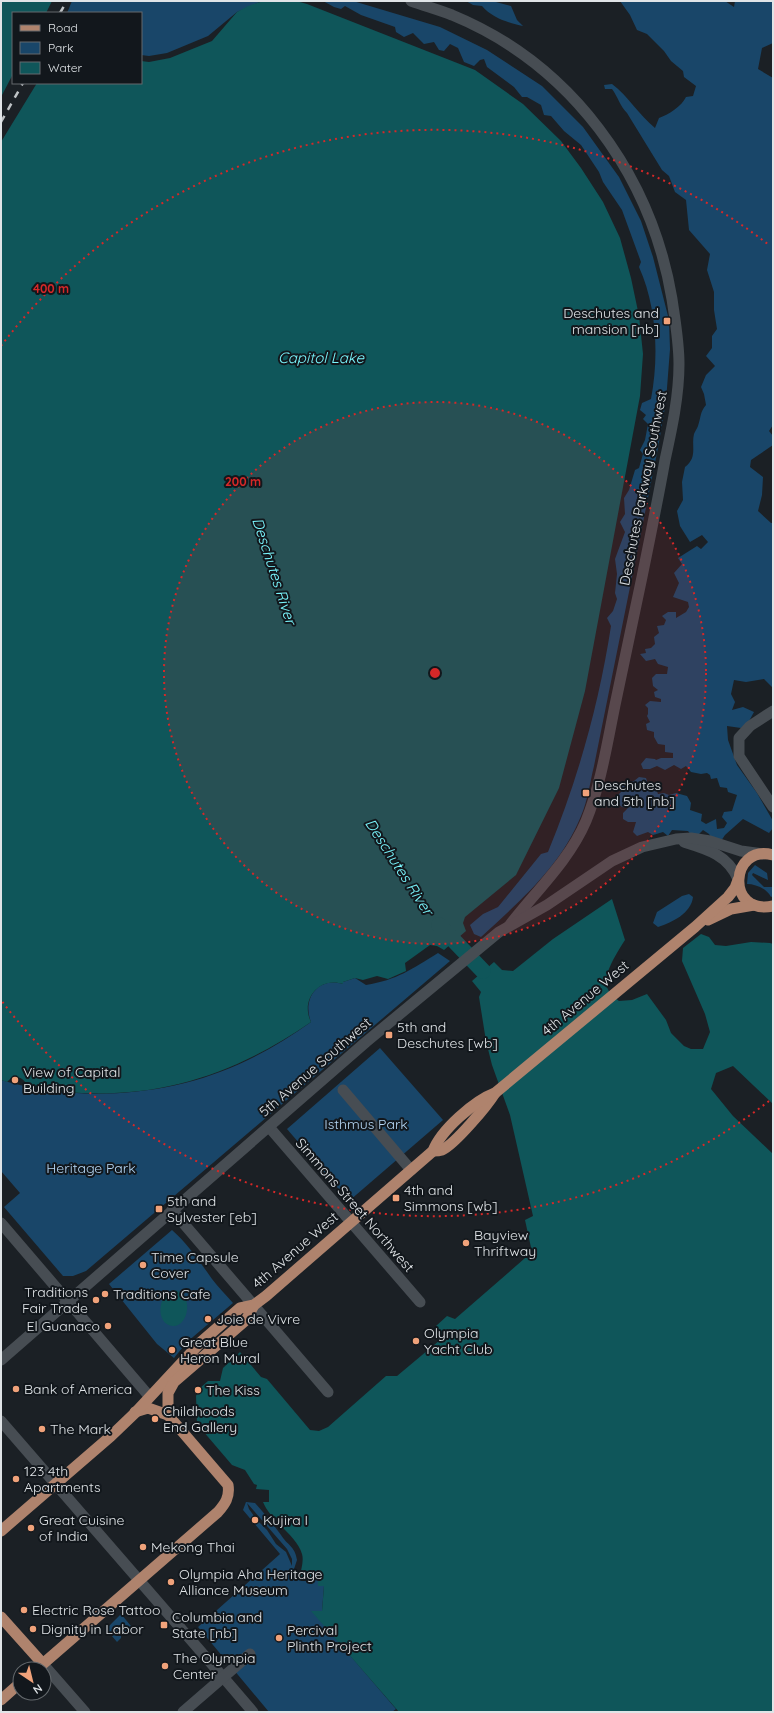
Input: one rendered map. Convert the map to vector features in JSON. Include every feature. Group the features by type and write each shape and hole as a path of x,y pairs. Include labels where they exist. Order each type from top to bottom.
{"main road":[{"path":"695,926 733,892 743,865 748,860 770,855"},
{"path":"738,879 739,888 742,895 754,906"},
{"path":"695,926 722,913 739,907 754,906 763,908 773,906"},
{"name":"4th Avenue West","path":"1,1531 111,1436 135,1413 149,1396 201,1342 223,1322 240,1308 254,1305 266,1296 433,1151 436,1142 445,1132 486,1100 695,926"},
{"path":"168,1415 168,1393 174,1382 246,1320 254,1305"},
{"path":"46,1661 218,1512 226,1503 228,1496 228,1485 168,1415 148,1408 135,1413"},
{"path":"1,1616 36,1661"},
{"path":"1,1700 12,1690"}],"street":[{"name":"Deschutes Parkway Southwest","path":"411,1 453,15 488,33 518,52 545,72 574,99 598,126 617,154 645,207 664,262 677,334 679,362 673,420 638,600 596,789 585,822 569,851 510,926"},
{"path":"773,712 750,726 739,738 739,756 773,807"},
{"name":"5th Avenue Southwest","path":"1,1360 366,1042 483,944 510,926 547,905 612,861 628,853 658,843 676,839 701,839 741,851 770,855"},
{"path":"676,839 714,852 723,858 734,869 738,879"},
{"path":"343,1090 411,1170"},
{"name":"Simmons Street Northwest","path":"269,1127 420,1302"},
{"path":"172,1210 328,1392"},
{"path":"1,1223 149,1396"},
{"path":"1,1421 253,1712"},
{"path":"183,1712 250,1654"},
{"path":"52,1678 85,1712"}],"green space":[{"path":"72,1 262,1 237,12 208,36 167,53 149,56 142,55 142,12 67,12"},
{"path":"323,1 353,1 440,27 487,50 542,86 583,127 619,177 641,221 653,257 669,320 670,349 666,401 658,448 589,791 581,816 573,834 551,867 525,896 481,937 474,934 470,925 483,914 498,907 541,854 548,852 569,797 594,713 611,626 607,618 613,611 617,599 615,593 617,574 615,559 625,532 620,522 625,514 624,498 629,490 635,470 639,468 643,454 640,450 645,440 648,424 643,419 646,415 640,410 642,403 651,399 654,383 655,332 653,315 650,299 639,267 641,262 622,210 581,145 564,131 551,116 544,115 541,105 527,97 522,97 514,87 487,67 484,59 480,60 474,66 464,62 458,48 450,44 444,51 439,50 434,42 424,44 413,33 404,37 396,32 395,27 361,15 345,6 341,9"},
{"path":"466,1 492,1 511,6 517,20 523,26 501,19 491,14 482,6 473,5"},
{"path":"620,1 725,1 734,7 735,1 773,1 773,43 762,48 758,69 773,78 773,425 769,431 773,436 773,445 751,460 750,467 763,477 762,495 758,511 771,523 773,523 773,688 764,679 746,682 734,680 731,694 735,702 732,710 743,707 754,712 748,723 741,728 727,726 728,740 737,765 757,793 773,821 773,828 769,833 743,819 725,835 721,841 713,840 709,834 703,830 697,836 692,836 688,831 672,830 668,836 663,832 653,835 648,832 637,836 633,832 636,822 628,822 623,819 623,813 628,808 622,807 616,802 616,797 622,791 617,790 617,787 634,781 639,777 646,778 650,790 656,788 658,794 664,793 669,795 676,793 687,796 691,803 690,810 702,814 701,821 706,824 716,819 717,829 724,828 727,823 722,817 724,812 732,811 737,795 728,792 727,788 720,787 717,778 711,779 710,775 707,773 701,774 691,772 686,766 681,769 674,765 665,770 657,766 650,769 643,769 641,764 646,758 656,760 661,758 673,758 673,753 665,752 665,745 658,744 654,737 654,732 647,730 646,724 650,722 647,716 648,708 645,705 650,701 661,702 661,699 655,697 654,692 658,690 653,686 652,678 656,674 667,674 668,667 658,664 655,659 646,661 640,654 646,653 645,649 651,648 655,644 654,637 659,633 657,626 664,625 666,620 662,616 668,612 676,612 676,618 686,612 689,607 688,602 673,597 679,583 674,573 682,564 678,558 697,546 701,549 708,542 702,535 690,542 680,526 677,511 683,500 682,482 685,467 693,455 694,434 706,405 701,387 706,375 715,366 706,356 712,348 712,336 717,329 714,310 714,292 707,270 710,254 689,230 686,200 675,192 669,176 662,170 614,92 612,89 605,89 604,85 612,84 618,89 655,128 659,118 674,110 686,97 693,96 696,86 684,77 683,71 671,61 664,51 647,34 637,30 630,15"},
{"path":"755,865 767,873 768,880 753,873 752,875 764,887 773,887 773,896 771,897 761,888 747,884 748,873"},
{"path":"689,894 693,897 692,903 685,912 675,920 658,927 653,923 657,912 682,896"},
{"name":"Heritage Park","path":"438,953 450,961 86,1271 73,1276 63,1276 4,1207 20,1193 1,1171 1,1080 31,1088 95,1094 159,1088 190,1082 220,1072 248,1060 281,1042 311,1022 309,1014 310,998 319,987 326,983 334,982 343,984 343,982 355,978 366,985 377,983 396,977"},
{"name":"Isthmus Park","path":"380,1048 443,1120 349,1201 287,1129"},
{"path":"172,1230 189,1247 214,1282 233,1303 187,1342 174,1358 157,1344 109,1284"},
{"path":"246,1502 255,1503 296,1555 297,1560 294,1569 302,1578 318,1579 324,1586 322,1611 312,1611 396,1709 392,1712 269,1712 198,1627 280,1554 243,1510","holes":["247,1503 287,1549 292,1559 292,1566 286,1552 276,1544 267,1530 249,1509"]},
{"path":"121,1614 131,1626 121,1635 121,1638 117,1642 106,1629"}],"water":[{"path":"1,1 52,1 46,12 12,12 12,76 1,97"},
{"name":"Capitol Lake","path":"263,1 296,1 307,4 475,70 523,104 561,141 603,202 620,238 631,278 639,316 643,354 640,396 585,691 559,788 516,875 465,917 463,923 466,931 444,950 437,946 430,945 405,963 406,971 388,979 377,976 363,980 355,978 343,982 343,984 334,982 326,983 319,987 310,998 308,1014 311,1022 278,1043 245,1061 211,1074 177,1084 141,1091 105,1093 67,1092 28,1087 24,1080 17,1077 12,1077 7,1082 1,1080 1,142 36,84 142,84 142,61 149,62 170,58 212,41 237,12 248,6"},
{"path":"612,899 625,940 612,961 606,979 608,989 619,1001 632,1000 647,994 666,1020 671,1033 684,1046 691,1049 703,1049 710,1032 705,1014 682,961 683,948 701,934 709,937 715,945 726,946 751,942 773,944 773,1104 733,1066 716,1073 711,1089 733,1116 773,1154 773,1712 399,1712 311,1611 322,1611 324,1586 318,1586 318,1579 302,1578 300,1576 303,1559 299,1547 266,1509 263,1502 269,1502 269,1490 256,1489 257,1485 254,1484 245,1470 232,1465 197,1424 196,1396 200,1388 208,1381 220,1381 223,1368 240,1352 261,1377 267,1379 310,1430 319,1431 328,1427 386,1376 397,1376 440,1340 436,1326 447,1316 455,1319 532,1252 525,1220 533,1216 510,1115 492,1065 486,1041 479,997 481,992 472,981 494,962 502,970 513,971 553,939"},
{"path":"175,1290 181,1292 185,1297 187,1310 183,1321 178,1325 173,1326 167,1324 163,1320 160,1308 165,1296 169,1292"}],"waterway":[{"name":"Deschutes River","path":"439,925 483,971"}],"railway":[{"path":"61,12 67,1"},
{"path":"1,122 22,84"}],"place":[{"name":"Deschutes and mansion [nb]","path":"667,321"},
{"name":"Deschutes and 5th [nb]","path":"586,793"},
{"name":"5th and Deschutes [wb]","path":"389,1035"},
{"name":"View of Capital Building","path":"15,1080"},
{"name":"4th and Simmons [wb]","path":"396,1198"},
{"name":"5th and Sylvester [eb]","path":"159,1209"},
{"name":"Bayview Thriftway","path":"466,1243"},
{"name":"Time Capsule Cover","path":"143,1265"},
{"name":"Traditions Cafe","path":"105,1294"},
{"name":"Traditions Fair Trade","path":"96,1300"},
{"name":"Joie de Vivre","path":"208,1319"},
{"name":"El Guanaco","path":"108,1326"},
{"name":"Olympia Yacht Club","path":"416,1341"},
{"name":"Great Blue Heron Mural","path":"172,1350"},
{"name":"Bank of America","path":"16,1389"},
{"name":"The Kiss","path":"198,1390"},
{"name":"Childhoods End Gallery","path":"155,1419"},
{"name":"The Mark","path":"42,1429"},
{"name":"123 4th Apartments","path":"16,1479"},
{"name":"Kujira I","path":"255,1520"},
{"name":"Great Cuisine of India","path":"31,1528"},
{"name":"Mekong Thai","path":"143,1547"},
{"name":"Olympia Aha Heritage Alliance Museum","path":"171,1582"},
{"name":"Electric Rose Tattoo","path":"24,1610"},
{"name":"Columbia and State [nb]","path":"164,1625"},
{"name":"Dignity in Labor","path":"33,1629"},
{"name":"Percival Plinth Project","path":"279,1638"},
{"name":"The Olympia Center","path":"165,1666"}]}
